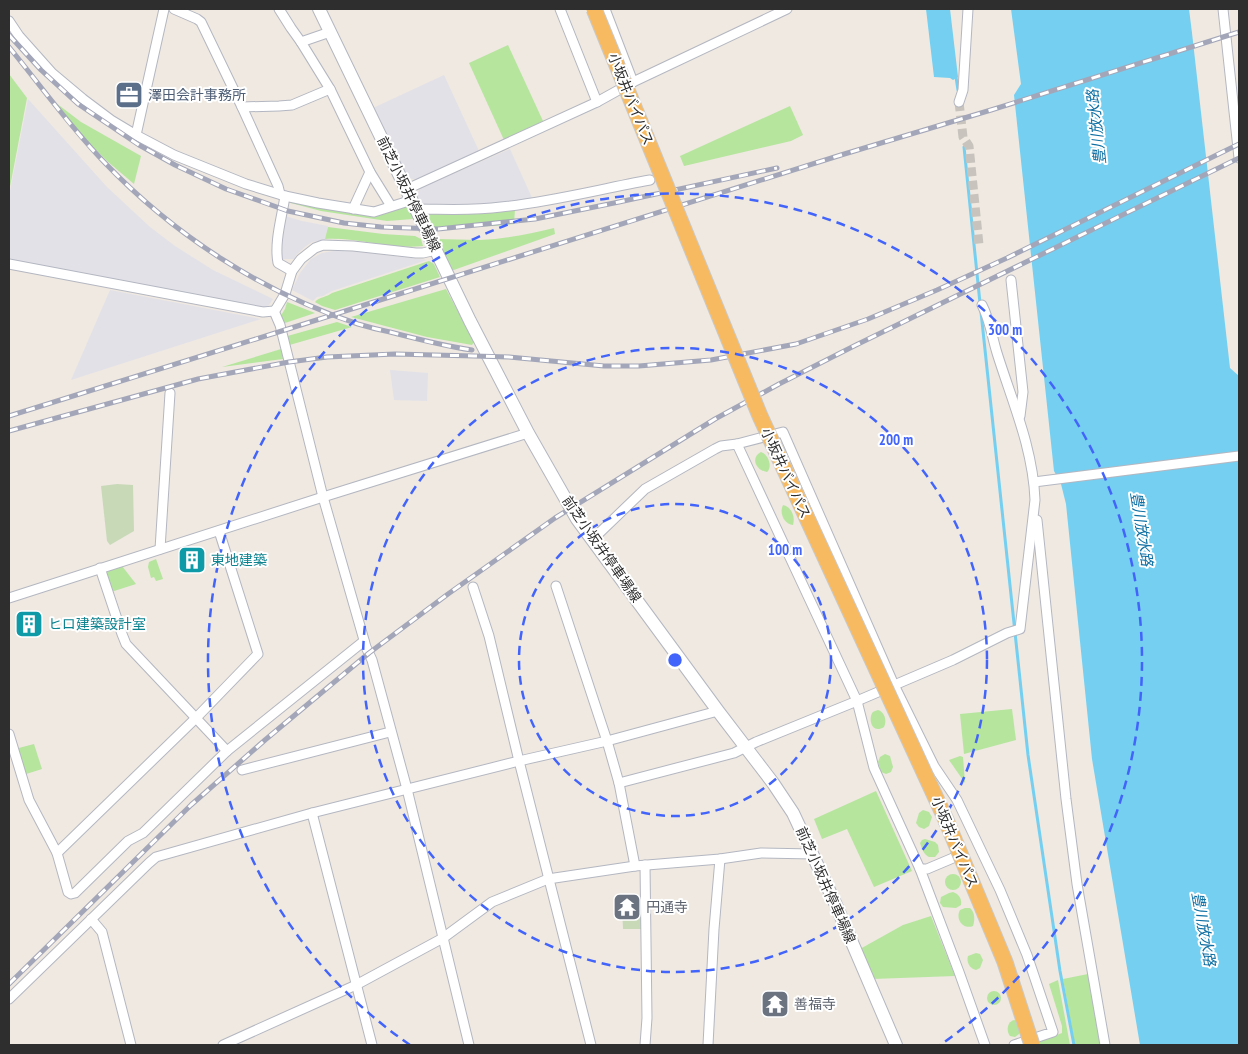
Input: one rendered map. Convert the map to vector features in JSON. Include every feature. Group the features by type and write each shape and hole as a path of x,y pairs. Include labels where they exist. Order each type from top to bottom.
{"highway":[{"name":"小坂井バイパス","path":"594,9 760,416 946,820 1005,962 1032,1045"}],"main road":[{"name":"前芝小坂井停車場線","path":"319,9 470,321 528,432 577,518 773,783 793,813 836,905 896,1045"}],"street":[{"path":"136,135 164,9"},
{"path":"174,9 201,22 278,186 282,195 276,256 278,263 292,272"},
{"path":"279,9 330,89 370,172 390,206"},
{"path":"560,9 597,102"},
{"path":"605,9 633,82"},
{"path":"9,21 58,78 82,99 111,120 174,155 246,184 282,195 374,212 412,200 633,82 787,9"},
{"path":"959,102 963,90 968,9"},
{"path":"1223,9 1239,158"},
{"path":"301,42 330,32"},
{"path":"242,107 292,105 330,89"},
{"path":"353,209 370,172"},
{"path":"412,200 472,209 500,208 650,180"},
{"path":"9,264 263,312 274,311 280,304 292,272 301,259 315,248 323,245 353,246 416,253 436,250"},
{"path":"1011,280 1023,392 1020,419"},
{"path":"619,783 734,753 953,660 1007,633 1020,629 1037,482 1020,419 997,352 987,314 982,305"},
{"path":"274,311 280,325 323,496 364,641 372,660 469,1045"},
{"path":"160,549 170,393"},
{"path":"9,598 528,432"},
{"path":"593,539 645,489 715,449 783,432 894,685 934,766 957,800 975,836 1027,955 1053,1032 1014,1045"},
{"path":"737,444 857,701 874,768 920,869 985,1045"},
{"path":"1037,482 1239,456"},
{"path":"1035,500 1066,799 1077,884 1105,1045"},
{"path":"57,853 196,718 258,654 219,531"},
{"path":"100,568 122,634 130,650 227,751"},
{"path":"556,586 619,783 635,866"},
{"path":"473,587 489,636 518,760 591,1045"},
{"path":"9,734 29,800 57,853 68,892 71,894 75,893 128,841 142,833 227,751 364,641"},
{"path":"9,999 156,857 312,813 518,760 607,741 718,711"},
{"path":"242,770 390,732"},
{"path":"312,813 372,1045"},
{"path":"223,1045 356,986 443,938 492,902 548,879 635,866 761,854 812,854"},
{"path":"920,869 927,869 953,858"},
{"path":"708,1045 720,859"},
{"path":"644,1045 647,1018 645,865"},
{"path":"91,919 102,932 131,1045"}],"shaded area":[{"path":"444,75 479,151 416,180 405,177 373,108"},
{"path":"28,99 107,187 150,227 175,246 213,270 273,299 269,305 263,308 9,260 9,196"},
{"path":"510,149 533,200 498,205 424,208 415,199 420,188"},
{"path":"285,216 328,226 325,240 312,242 296,255 295,259 280,259"},
{"path":"339,250 427,260 332,291 317,297 313,301 292,290 300,273 311,259 322,253"},
{"path":"110,290 261,319 71,380"},
{"path":"390,370 428,373 427,401 394,400"}],"green space":[{"path":"508,45 543,121 504,140 469,63"},
{"path":"9,74 27,98 9,192"},
{"path":"56,103 81,122 141,156 134,184 107,161 76,130"},
{"path":"790,106 803,135 791,141 684,166 680,156"},
{"path":"287,199 376,214 408,206 413,219 387,221 321,211 287,202"},
{"path":"515,209 514,224 494,226 433,228 426,214 474,213"},
{"path":"328,227 415,236 421,239 423,246 411,247 325,239"},
{"path":"554,228 555,234 451,271 436,239 489,239 517,236"},
{"path":"429,261 434,264 440,277 335,310 315,302 332,293"},
{"path":"446,289 474,342 472,345 427,337 351,317"},
{"path":"287,302 315,313 282,324 280,317"},
{"path":"337,322 352,327 286,346 284,337"},
{"path":"281,349 283,359 222,367"},
{"path":"761,452 766,455 769,461 770,467 767,472 757,466 755,460"},
{"path":"133,485 134,531 110,545 107,541 101,486"},
{"path":"783,505 792,512 794,517 793,525 787,523 783,518"},
{"path":"156,559 163,579 156,581 154,577 151,578 148,567 149,562"},
{"path":"122,566 136,584 111,592 104,571"},
{"path":"1012,709 1016,740 964,754 960,714"},
{"path":"878,710 884,715 885,725 880,729 876,729 873,727 871,718 873,712"},
{"path":"34,744 42,769 23,775 15,749"},
{"path":"885,754 890,756 893,767 891,772 886,774 881,772 878,762 880,757"},
{"path":"960,756 963,757 965,783 949,760"},
{"path":"876,791 912,871 874,887 847,829 822,839 814,819"},
{"path":"923,810 929,812 932,817 929,826 924,829 916,823 919,813"},
{"path":"925,839 938,845 939,852 935,857 929,857 923,851 920,843"},
{"path":"950,874 956,874 961,879 959,888 950,890 945,885 945,879"},
{"path":"953,892 960,897 961,905 956,908 943,907 940,903 941,897"},
{"path":"641,905 642,929 623,929 622,906"},
{"path":"970,908 973,912 973,926 963,925 959,920 960,910"},
{"path":"931,916 955,976 873,979 860,949 903,925"},
{"path":"976,953 980,954 983,960 980,968 976,970 970,967 968,956"},
{"path":"1088,974 1101,1045 1075,1045 1063,979"},
{"path":"1058,980 1070,1045 1030,1045 1062,1033 1062,1026 1049,984"},
{"path":"991,991 997,991 1001,998 997,1005 991,1005 987,1001 987,995"},
{"path":"1014,1020 1017,1021 1020,1027 1019,1034 1015,1037 1010,1036 1008,1029 1010,1023"}],"water":[{"path":"926,9 950,9 958,77 953,80 950,78 934,77"},
{"name":"豊川放水路","path":"1011,9 1189,9 1230,368 1239,376 1239,1045 1140,1045 1092,759 1066,504 1061,484 1054,471 1014,95 1021,84"}],"waterway":[{"path":"953,77 956,77 958,90"},
{"path":"964,147 980,303"},
{"path":"981,312 1028,755 1060,971 1074,1045"}],"tunnel":[{"path":"959,102 963,137 969,146 979,245"}],"railway":[{"path":"9,416 1239,32"},
{"path":"9,35 41,70 78,104 139,145 175,165 226,189 288,211 344,223 381,227 438,229 535,219 777,168"},
{"path":"9,47 68,121 105,163 160,214 222,259 288,296 358,324 472,350"},
{"path":"9,431 198,379 327,357 395,354 509,357 604,366 639,366 711,360 796,344 868,319 937,290 1007,258 1239,144"},
{"path":"9,984 191,805 265,740 369,653 555,518 715,419 779,384 1239,158"}],"place":[{"name":"澤田会計事務所","path":"129,95"},
{"name":"東地建築","path":"192,560"},
{"name":"ヒロ建築設計室","path":"29,624"},
{"name":"円通寺","path":"627,907"},
{"name":"善福寺","path":"775,1004"}]}
